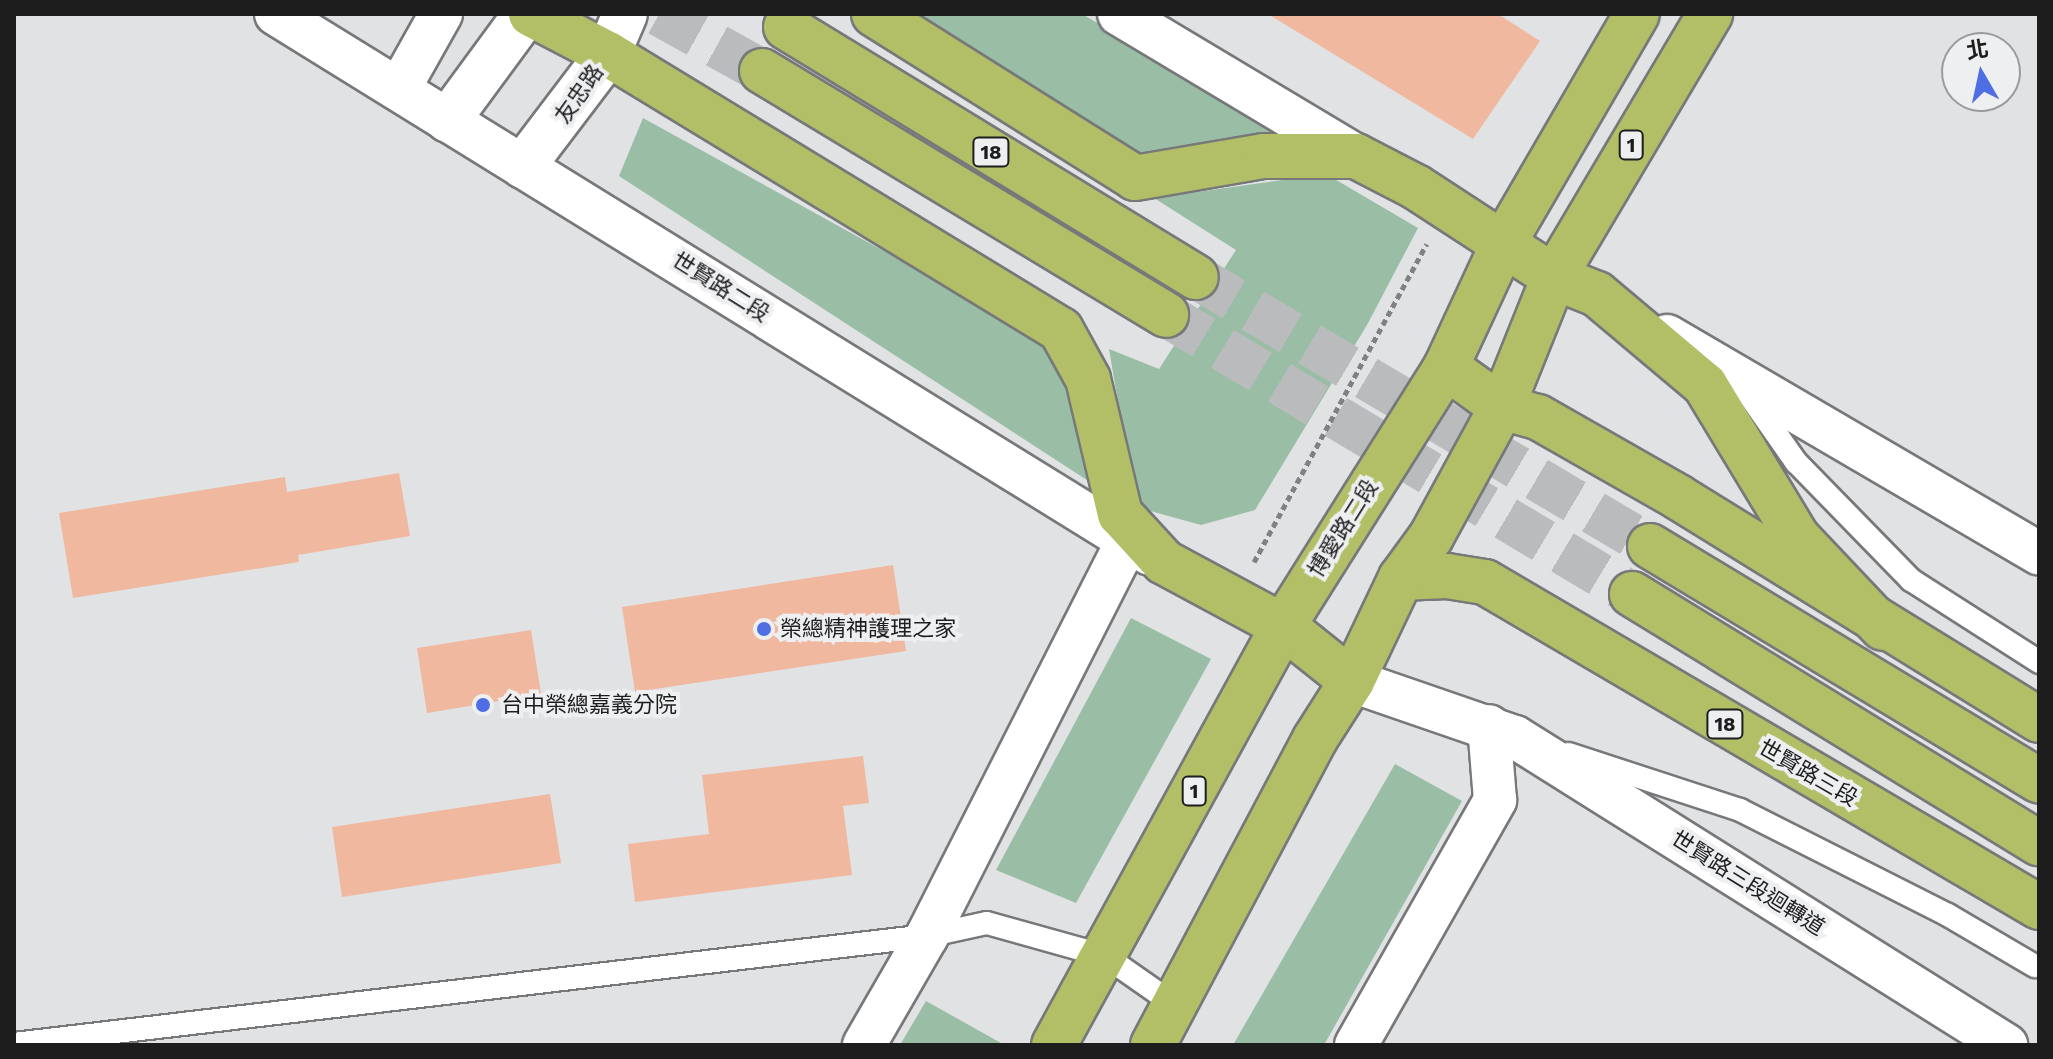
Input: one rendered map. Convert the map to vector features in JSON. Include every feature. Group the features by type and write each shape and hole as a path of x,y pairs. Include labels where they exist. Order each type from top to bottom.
{"main road":[{"path":"528,14 608,54 1061,330 1088,379 1120,514 1146,551 1283,626 1352,681"},
{"name":"18","path":"874,14 1135,178 1264,156 1356,156"},
{"name":"博愛路二段","path":"1054,1045 1283,626 1446,367 1503,244 1637,14"},
{"name":"1","path":"1153,1045 1315,739 1352,681 1401,578 1431,537 1502,407 1554,277 1710,14"},
{"name":"18","path":"786,27 1196,277"},
{"name":"18","path":"762,71 1166,315"},
{"path":"1356,156 1416,187 1554,277 1608,302 1705,385 1797,537 1883,628"},
{"path":"1446,367 1502,407 1538,417 1678,497 1883,628 2039,720"},
{"path":"1650,546 2039,781"},
{"name":"世賢路三段","path":"1401,578 1447,576 1485,582 2039,907"},
{"path":"1632,594 2039,843"}],"street":[{"name":"世賢路二段","path":"276,14 400,87 448,120 1146,551"},
{"path":"400,87 441,14"},
{"path":"448,120 528,14"},
{"name":"友忠路","path":"523,166 608,54 625,14"},
{"path":"1119,14 1356,156"},
{"path":"1608,302 2039,553"},
{"path":"864,1045 1146,551"},
{"path":"1352,681 1502,732 1495,800 1356,1045"},
{"name":"世賢路三段迴轉道","path":"1502,732 2006,1045"}],"lane":[{"path":"1738,378 1796,462 1911,580 2039,662"},
{"path":"1502,732 1740,810 1948,915 2035,966"},
{"path":"18,1044 927,936 987,923 1105,956 1175,1005"}],"green space":[{"path":"909,14 1082,14 1299,142 1140,162"},
{"path":"643,118 1052,344 1093,484 619,176"},
{"path":"1326,174 1418,228 1367,325 1255,510 1201,525 1136,507 1109,349 1159,369 1236,250 1154,198"},
{"path":"1131,618 1211,659 1076,903 996,870"},
{"path":"1395,764 1462,801 1324,1045 1233,1045"},
{"path":"926,1001 1001,1043 900,1045"}],"building":[{"path":"1268,14 1498,14 1540,41 1473,139"},
{"path":"399,473 410,536 298,555 299,562 73,598 59,513 285,477 287,492"},
{"name":"榮總精神護理之家","path":"893,565 906,651 635,692 622,607"},
{"path":"531,630 541,694 427,713 417,648"},
{"path":"863,756 869,803 843,806 852,875 635,902 628,844 709,834 702,775"},
{"path":"550,794 561,863 342,897 332,827"}],"tunnel":[{"path":"659,14 762,71"},
{"path":"1196,277 1650,546"},
{"path":"1166,315 1632,594"}],"place":[{"name":"榮總精神護理之家","path":"764,629"},
{"name":"台中榮總嘉義分院","path":"483,705"}]}
